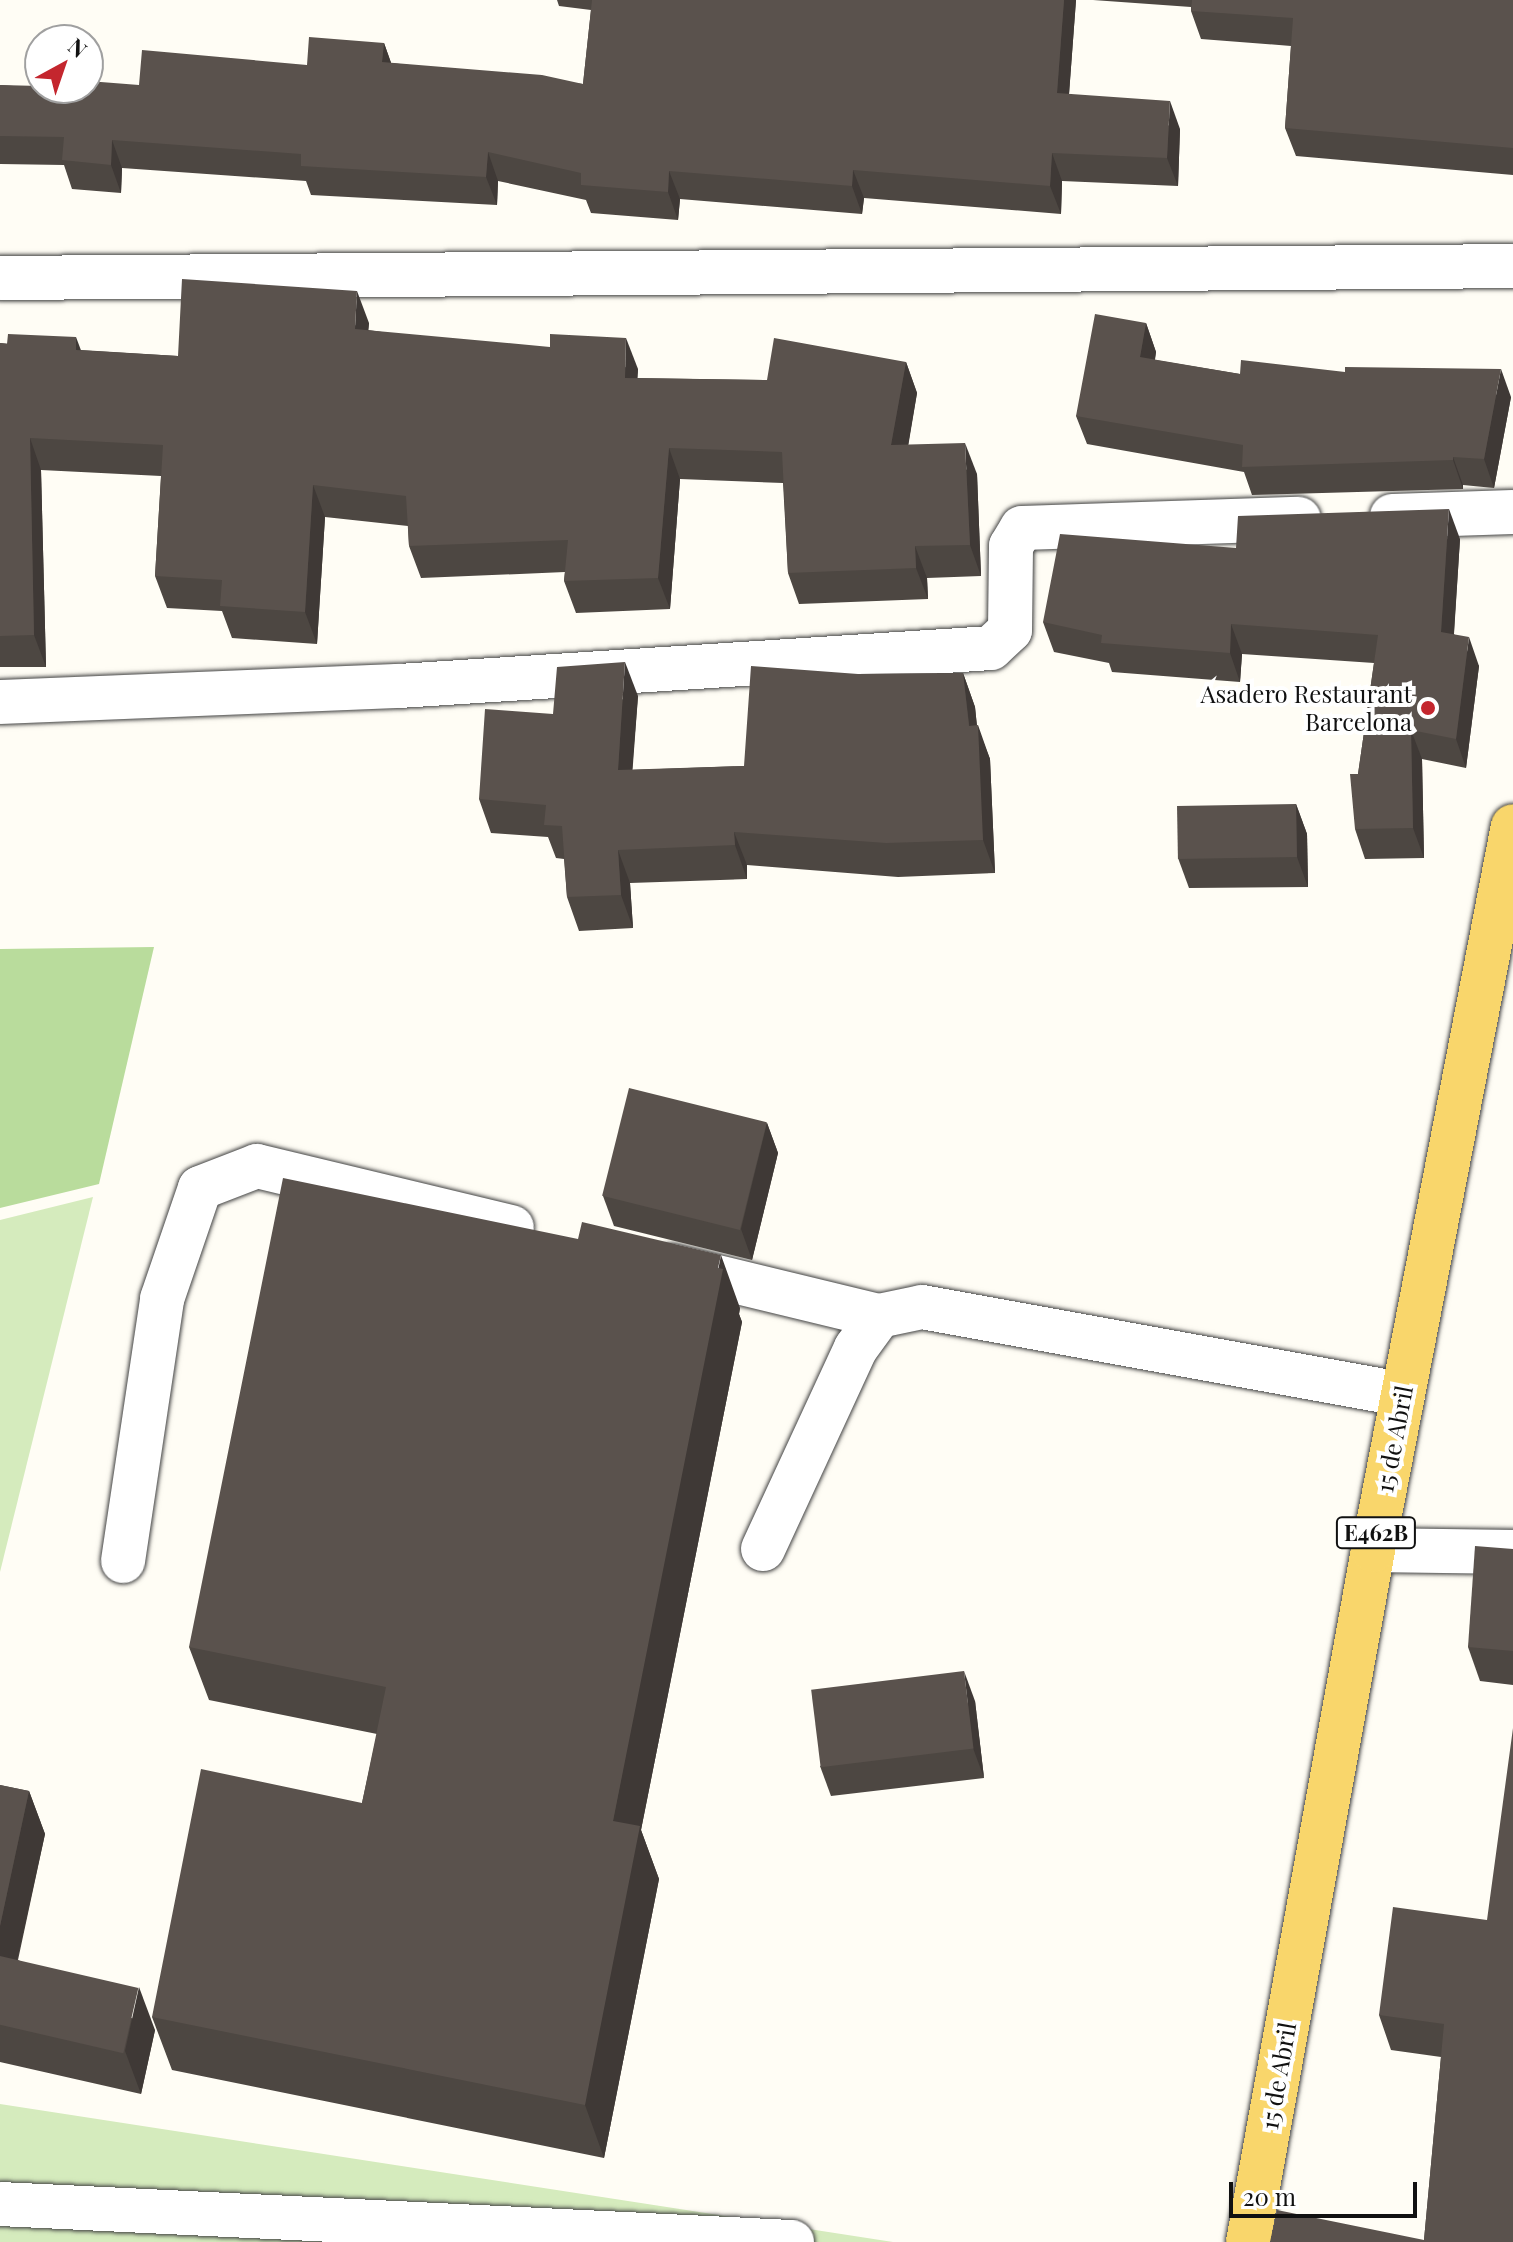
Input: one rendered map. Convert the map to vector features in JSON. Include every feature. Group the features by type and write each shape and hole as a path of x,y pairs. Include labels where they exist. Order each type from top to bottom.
{"main road":[{"name":"15 de Abril","path":"1248,2242 1373,1550 1513,826"}],"street":[{"path":"0,278 1513,266"},
{"path":"0,702 399,686 991,648 1010,630 1011,546 1022,528 1513,512"},
{"path":"123,1561 162,1299 200,1188 257,1166 545,1236"},
{"path":"636,1258 879,1316 922,1307 1403,1394"},
{"path":"763,1549 856,1348 879,1316"},
{"path":"1373,1550 1513,1552"},
{"path":"0,2204 792,2242"}],"green space":[{"path":"154,947 99,1184 0,1208 0,949"},
{"path":"93,1197 0,1572 0,1220"},
{"path":"0,2104 893,2242 0,2242"}],"building":[{"path":"592,0 1064,0 1057,93 1170,101 1167,158 1052,153 1050,186 853,170 852,186 669,171 668,192 581,185 581,173 488,152 486,177 301,166 301,154 112,140 111,165 62,160 64,137 0,136 0,85 24,86 24,104 104,104 104,82 139,85 142,50 307,65 309,37 384,43 382,62 542,75 583,84"},
{"path":"1192,0 1513,0 1513,148 1285,128 1293,18 1191,11"},
{"path":"182,279 357,291 355,329 550,347 550,334 626,338 625,378 767,380 774,338 906,362 891,445 965,443 970,545 915,546 916,568 788,573 782,452 669,448 658,578 564,581 568,540 409,546 406,496 313,485 305,612 220,606 222,580 155,576 163,445 30,438 34,635 0,636 0,343 7,344 8,334 76,337 76,350 178,356"},
{"path":"1095,314 1146,323 1140,357 1240,374 1241,360 1345,372 1345,367 1501,369 1484,459 1453,457 1453,460 1242,467 1243,445 1076,416"},
{"path":"1449,509 1441,632 1469,637 1456,739 1411,730 1413,828 1355,829 1350,774 1358,774 1378,635 1231,624 1230,653 1101,643 1102,635 1043,622 1060,534 1236,548 1238,516"},
{"path":"625,662 618,770 744,766 751,666 858,674 963,673 969,726 978,725 983,840 886,843 734,832 735,845 618,850 621,895 567,897 562,826 544,825 546,805 479,799 485,709 553,714 557,667"},
{"path":"1296,804 1297,857 1178,859 1177,806"},
{"path":"629,1088 767,1122 740,1230 602,1196"},
{"path":"283,1178 578,1239 582,1222 721,1255 718,1268 723,1269 613,1821 640,1826 585,2105 152,2017 201,1769 362,1803 386,1687 189,1647"},
{"path":"1475,1546 1513,1549 1513,1651 1468,1647"},
{"path":"964,1671 974,1748 821,1767 811,1690"},
{"path":"1513,1728 1513,2242 1270,2242 1277,2210 1424,2240 1444,2024 1379,2015 1393,1907 1487,1920"},
{"path":"0,1785 29,1791 0,1926"},
{"path":"0,1956 138,1988 123,2053 0,2025"}],"place":[{"name":"Asadero Restaurant Barcelona","path":"1428,708"}]}
